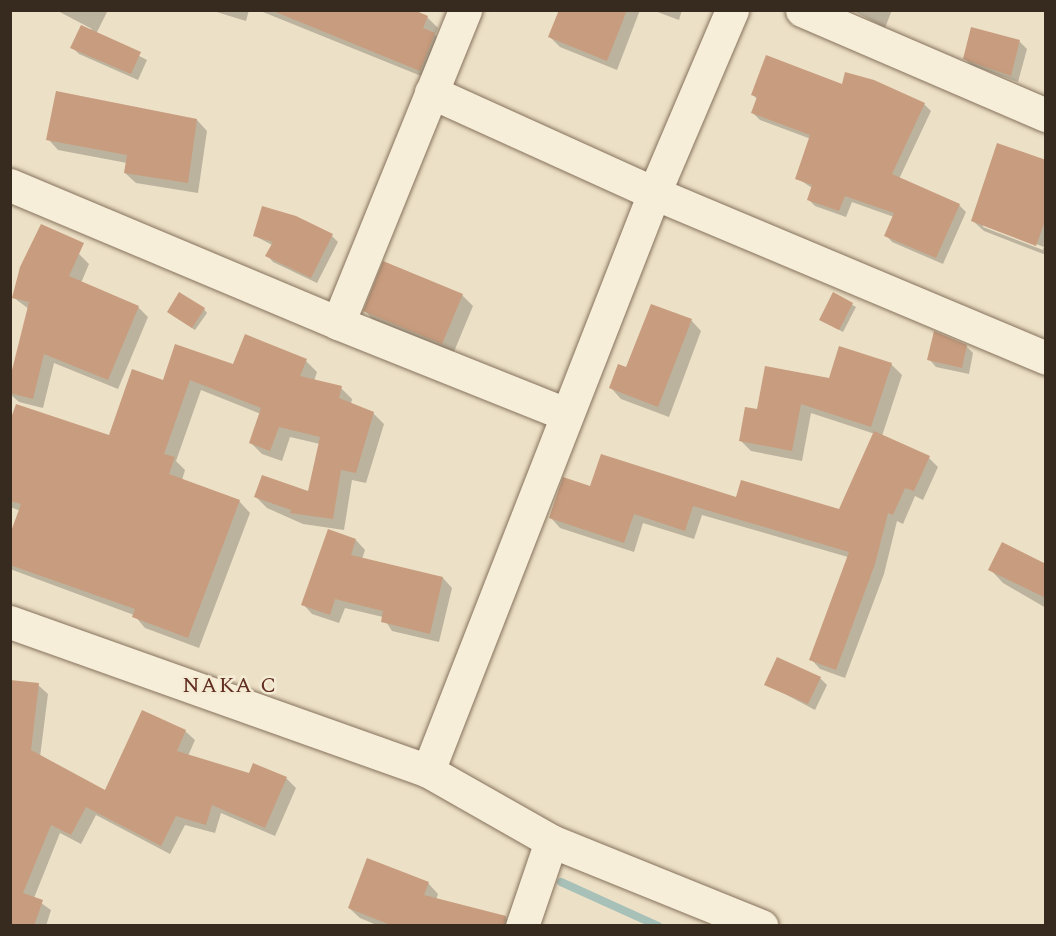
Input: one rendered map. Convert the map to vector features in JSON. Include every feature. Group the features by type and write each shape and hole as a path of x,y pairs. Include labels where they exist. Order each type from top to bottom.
{"street":[{"path":"338,323 465,10"},
{"path":"428,771 654,193 732,10"},
{"path":"802,10 1046,115"},
{"path":"431,92 654,193 1046,358"},
{"path":"10,185 338,323 566,414"},
{"path":"10,622 428,771 551,841 761,926"},
{"path":"522,926 551,841"}],"building":[{"path":"414,10 428,16 423,28 435,33 420,71 273,11"},
{"path":"559,10 627,10 607,61 548,37"},
{"path":"81,25 141,52 131,74 70,48"},
{"path":"971,27 1020,40 1011,76 963,59"},
{"path":"766,55 842,84 845,72 874,80 925,103 892,174 960,204 936,258 884,236 894,213 845,196 839,211 807,200 812,185 795,179 810,135 751,113 757,97 751,95"},
{"path":"56,91 197,119 188,183 124,173 127,155 46,140"},
{"path":"997,143 1046,160 1046,218 1036,246 971,221"},
{"path":"262,206 296,216 333,234 311,278 265,256 273,242 253,236"},
{"path":"41,224 84,243 69,276 139,306 108,380 44,354 33,399 10,393 10,378 29,302 12,298 20,267"},
{"path":"383,261 463,294 442,344 363,311"},
{"path":"179,292 205,308 192,328 167,312"},
{"path":"833,292 853,303 839,330 819,320"},
{"path":"651,304 692,319 658,407 609,388 618,364 626,367"},
{"path":"934,331 967,345 962,368 927,360"},
{"path":"245,334 307,359 300,376 342,386 339,398 374,412 356,473 341,470 333,519 290,513 291,510 254,497 262,475 308,491 320,437 279,427 270,451 249,443 261,408 190,380 164,454 175,457 169,474 240,500 188,638 132,617 135,609 10,565 10,534 21,504 10,501 10,421 16,404 109,435 132,369 163,380 175,344 233,364"},
{"path":"839,346 892,363 871,427 801,404 792,451 739,441 745,407 757,409 765,366 829,378"},
{"path":"874,431 930,456 914,491 905,488 893,515 888,513 875,564 836,670 809,660 849,552 693,506 685,531 634,514 624,543 549,518 563,477 590,486 601,454 736,497 741,480 839,509"},
{"path":"328,529 356,539 351,555 443,577 430,634 381,622 383,611 335,599 330,615 301,605"},
{"path":"1002,542 1046,564 1046,598 988,570"},
{"path":"777,657 821,677 808,704 764,685"},
{"path":"10,680 39,683 31,750 105,790 142,710 186,730 177,751 249,773 253,763 287,777 265,828 212,805 206,825 176,816 161,846 86,807 71,835 51,825 23,893 43,900 34,926 10,926"},
{"path":"367,858 429,882 424,895 506,916 504,926 393,926 348,908"}],"waterway":[{"path":"561,882 658,926"}],"district":[{"name":"NAKA C","path":"230,686"}]}
